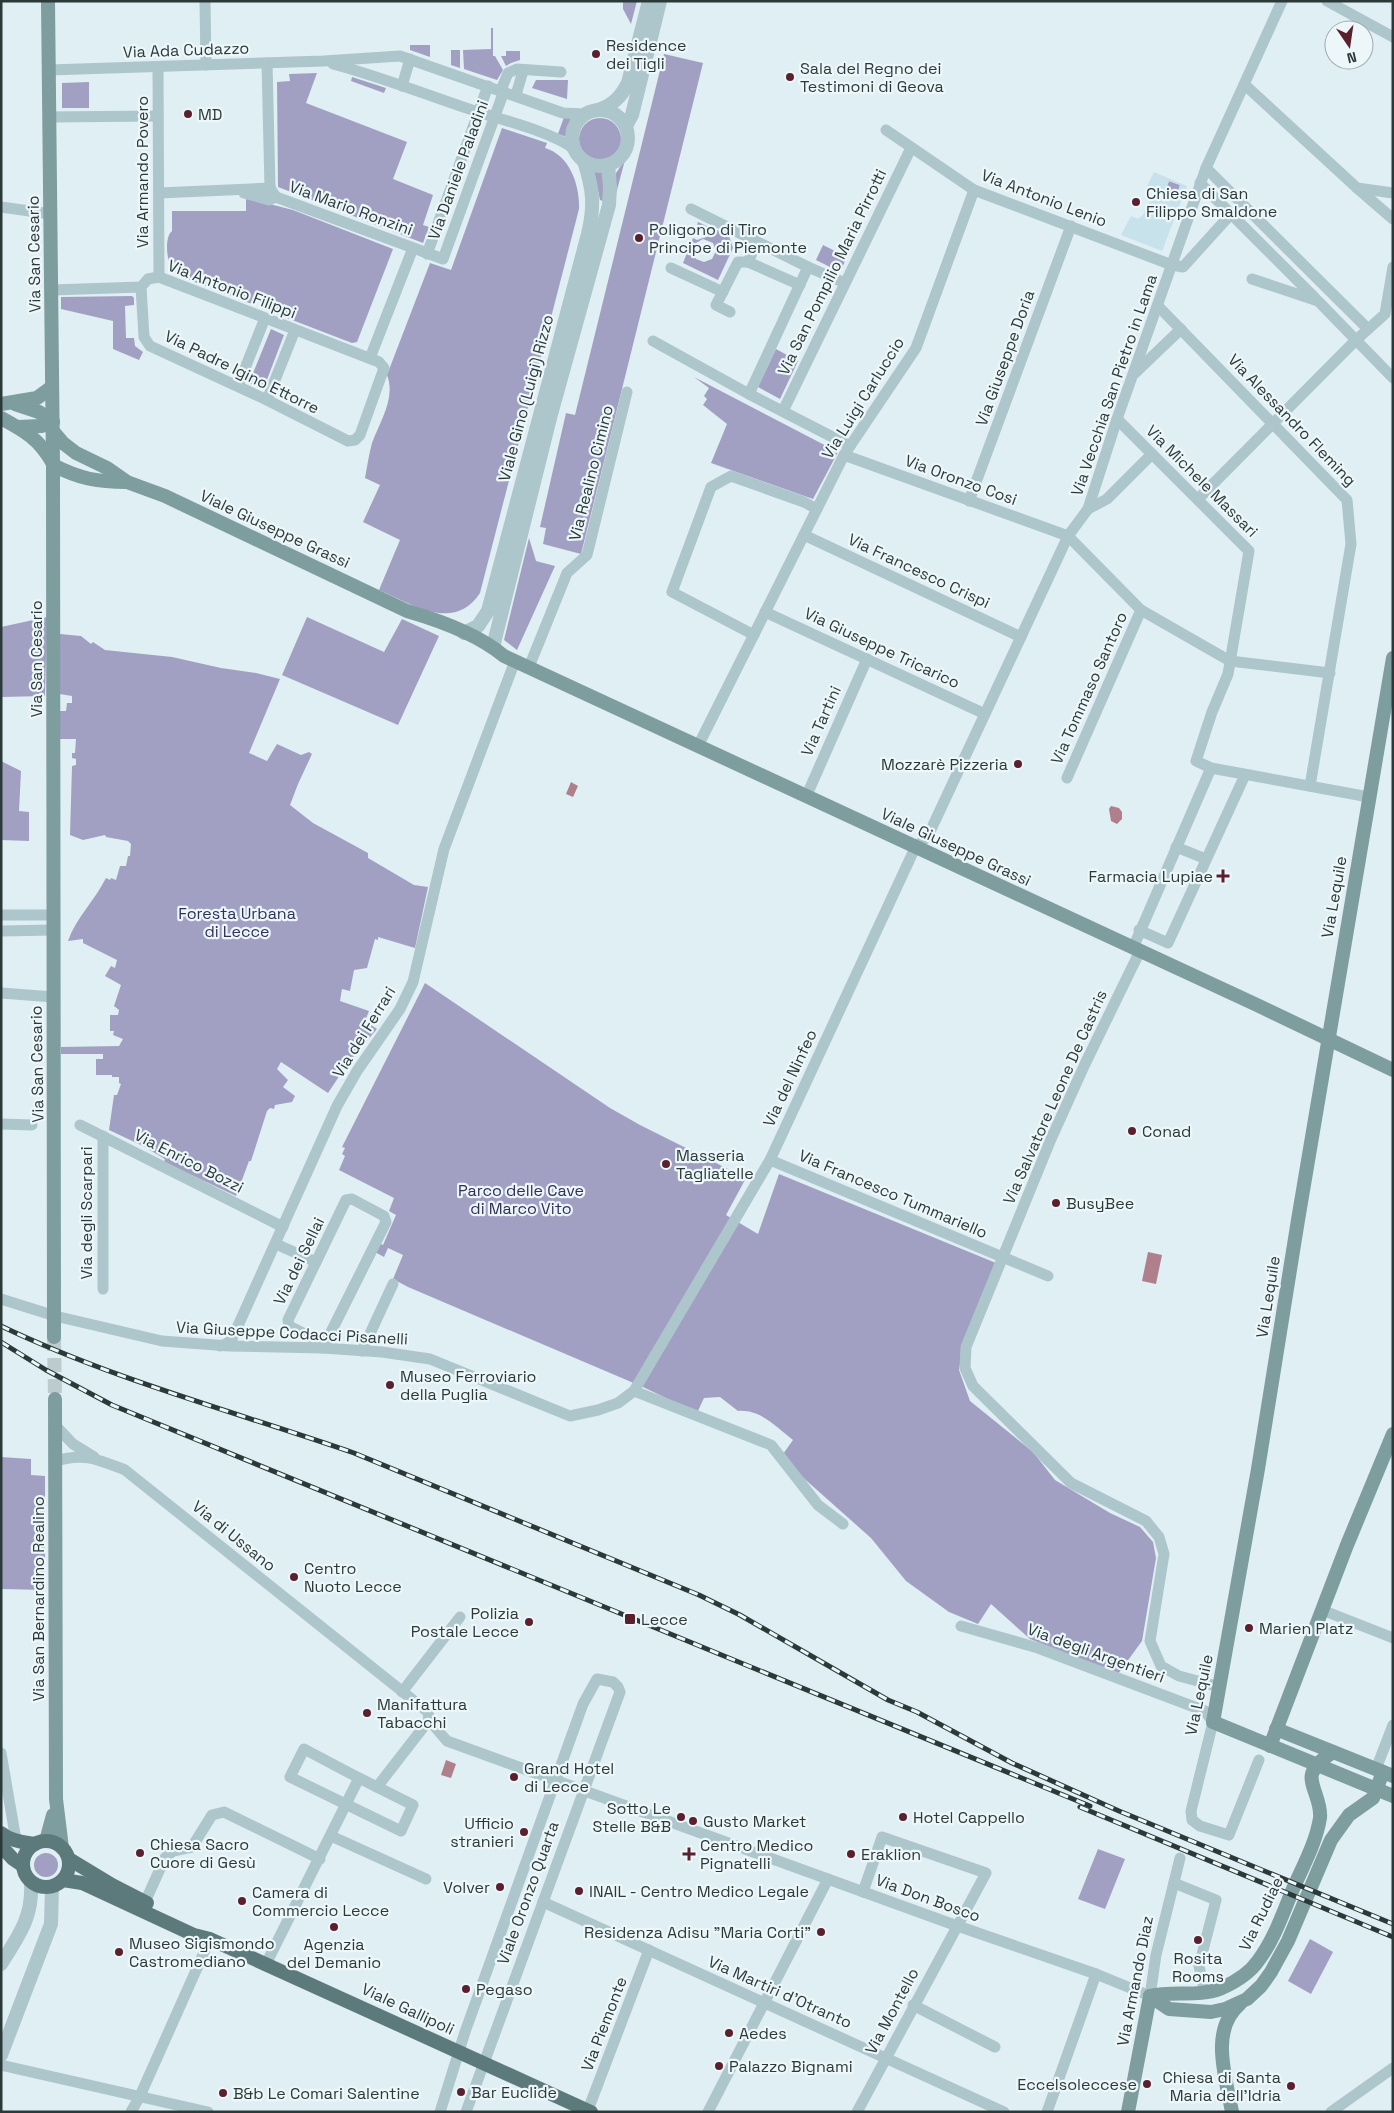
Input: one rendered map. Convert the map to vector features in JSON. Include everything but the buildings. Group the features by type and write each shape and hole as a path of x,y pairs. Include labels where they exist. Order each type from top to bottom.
{"main road":[{"name":"Via San Cesario","path":"48,1 53,426 54,1316"},
{"path":"7,404 37,398 52,387"},
{"name":"Viale Giuseppe Grassi","path":"7,404 39,412 53,426 63,443 76,453 107,468 127,482 166,496 406,611 426,624 494,655 510,658"},
{"path":"1,418 18,427 42,446 53,465 62,456 76,453"},
{"path":"18,427 53,426"},
{"name":"Viale Giuseppe Grassi","path":"53,465 82,478 100,482 127,482"},
{"name":"Viale Giuseppe Grassi","path":"406,611 427,617 493,646 510,658 529,667 1393,1070"},
{"name":"Via Lequile","path":"1213,1722 1258,1469 1328,1039 1393,658"},
{"path":"54,1316 54,1338"},
{"name":"Via San Bernardino Realino","path":"41,1842 50,1832 56,1800 55,1399"},
{"path":"1270,1746 1322,1610 1393,1434"},
{"path":"1213,1722 1393,1796"},
{"path":"1276,1729 1384,1772 1376,1790"},
{"path":"1317,1766 1333,1752"},
{"name":"Via Rudiae","path":"1150,1996 1159,1994 1187,1995 1205,1993 1223,1987 1244,1976 1258,1962 1274,1933 1316,1835 1320,1810 1312,1781 1312,1774 1317,1766"},
{"name":"Via Rudiae","path":"1150,1996 1166,2008 1196,2012 1225,2009 1247,1999 1272,1972 1288,1941 1332,1840 1343,1822 1349,1815 1369,1802 1376,1790"},
{"name":"Via San Bernardino Realino","path":"56,1800 66,1853"},
{"path":"1343,1822 1371,1807 1393,1804"},
{"path":"1,1833 6,1837 16,1840 55,1843 66,1853 69,1870 58,1884 45,1888 31,1882 25,1875 22,1865 28,1849 41,1842"},
{"path":"1,1846 22,1865"},
{"name":"Viale Gallipoli","path":"66,1853 112,1885 198,1930 210,1939"},
{"name":"Viale Gallipoli","path":"58,1884 82,1883 194,1935 210,1939 590,2111"},
{"name":"Via Armando Diaz","path":"1131,2111 1150,1996"},
{"path":"1232,2112 1222,2041 1226,2021 1234,2010 1247,1999"}],"street":[{"path":"206,1 206,65"},
{"path":"574,149 573,130 578,121 591,112 610,106 622,95 628,83 649,1"},
{"path":"626,126 632,115 660,1"},
{"name":"Via Vecchia San Pietro in Lama","path":"914,848 928,836 1068,536 1088,508 1117,419 1200,183 1282,1"},
{"path":"1327,1 1393,37"},
{"name":"Via Ada Cudazzo","path":"49,70 324,62 400,56 563,112 591,112"},
{"path":"402,86 410,59"},
{"name":"Via Ada Cudazzo","path":"324,62 365,72 495,117 554,138 574,149"},
{"path":"268,63 273,193"},
{"name":"Via Armando Povero","path":"158,67 159,277"},
{"name":"Via Daniele Paladini","path":"443,259 495,117 508,73 517,69 523,71"},
{"path":"516,95 523,71 561,72"},
{"path":"1245,85 1393,219"},
{"name":"Via Daniele Paladini","path":"427,254 488,86"},
{"path":"584,161 591,165 608,165 617,161 627,145 626,126 614,114 591,112"},
{"path":"50,117 158,116"},
{"name":"Via Antonio Lenio","path":"886,130 974,190 1172,265"},
{"name":"Via San Pompilio Maria Pirrotti","path":"783,410 911,148"},
{"name":"Viale Gino (Luigi) Rizzo","path":"464,633 478,626 488,611 588,234 594,200 591,181 584,161 574,149"},
{"name":"Viale Gino (Luigi) Rizzo","path":"493,646 550,418 609,205 608,165"},
{"path":"1206,168 1368,329"},
{"path":"1200,183 1393,378"},
{"path":"1357,188 1393,193"},
{"name":"Via Luigi Carluccio","path":"698,746 847,451 916,348 974,190"},
{"name":"Via Mario Ronzini","path":"158,193 236,191 273,193 443,259"},
{"path":"1,207 51,214"},
{"path":"691,209 808,267 845,283"},
{"path":"1172,265 1183,267 1231,214"},
{"name":"Via Giuseppe Doria","path":"969,500 1071,226"},
{"path":"748,262 757,242"},
{"name":"Via Daniele Paladini","path":"370,358 413,248"},
{"path":"730,312 716,305 738,262 748,262 800,286"},
{"path":"749,394 808,267"},
{"path":"1198,499 1356,340 1385,314 1393,267"},
{"path":"671,268 723,292"},
{"name":"Via Antonio Filippi","path":"52,290 141,287 148,279 159,277 370,358"},
{"path":"1252,279 1318,302"},
{"name":"Via Padre Igino Ettorre","path":"141,287 145,342 150,346 238,386 348,441 355,440 360,435 384,368 379,362 370,358"},
{"name":"Via Alessandro Fleming","path":"1158,306 1347,500 1352,544 1310,786"},
{"path":"238,386 265,318"},
{"path":"1133,375 1181,329"},
{"path":"267,400 295,330"},
{"name":"Via Oronzo Cosi","path":"653,341 749,394 783,410 847,451 969,500 1068,536"},
{"name":"Via Realino Cimino","path":"529,667 567,573 587,556 628,392"},
{"name":"Via Michele Massari","path":"1117,419 1249,551 1230,662"},
{"path":"1088,508 1106,499 1152,454"},
{"path":"754,635 672,592 711,487 731,476 804,502 817,509"},
{"name":"Via Francesco Crispi","path":"804,535 1021,637"},
{"path":"1068,536 1141,610 1230,662 1330,673"},
{"name":"Via Tommaso Santoro","path":"1067,778 1141,610"},
{"name":"Via Giuseppe Tricarico","path":"765,612 985,714"},
{"name":"Via dei Ferrari","path":"220,1346 226,1344 232,1338 337,1106 357,1071 400,1009 414,982 444,848 510,658"},
{"name":"Via Tartini","path":"806,796 867,659"},
{"path":"1230,662 1228,674 1212,712 1196,761 1211,768 1369,797"},
{"name":"Via Salvatore Leone De Castris","path":"1003,1258 1073,1089 1136,950 1139,930 1211,768"},
{"path":"1139,930 1168,944 1245,774"},
{"path":"1176,847 1206,859"},
{"name":"Via del Ninfeo","path":"634,1392 770,1160 914,848"},
{"path":"1,915 54,915"},
{"path":"1,931 54,930"},
{"path":"1,993 54,997"},
{"path":"1,1124 32,1125"},
{"name":"Via Enrico Bozzi","path":"80,1125 283,1227"},
{"name":"Via degli Scarpari","path":"102,1289 103,1136"},
{"name":"Via Francesco Tummariello","path":"770,1160 1048,1276"},
{"name":"Via dei Sellai","path":"352,1199 384,1216 386,1222 322,1348 320,1342 289,1326 288,1320 346,1200 352,1199"},
{"path":"276,1244 316,1262"},
{"path":"1003,1258 966,1347 965,1368 973,1386 1071,1483 1146,1521 1159,1537 1164,1554 1150,1641 1161,1666 1179,1676 1220,1687"},
{"path":"362,1350 393,1284"},
{"name":"Via Giuseppe Codacci Pisanelli","path":"1,1299 54,1316 162,1341 220,1346 362,1350 400,1353 430,1359 570,1416 598,1410 618,1403 634,1392"},
{"path":"634,1392 771,1445 818,1505 844,1524"},
{"path":"55,1425 73,1444 96,1458"},
{"name":"Via di Ussano","path":"56,1461 71,1456 96,1458 126,1470 428,1712 429,1720 447,1741 555,1780"},
{"path":"1322,1610 1393,1638"},
{"path":"402,1692 460,1617"},
{"name":"Via degli Argentieri","path":"961,1626 1038,1648 1138,1685 1205,1711 1213,1722"},
{"name":"Viale Oronzo Quarta","path":"440,2112 459,2051 583,1704 597,1679 608,1680 618,1687 620,1692 582,1790 466,2112"},
{"path":"377,1787 429,1720"},
{"name":"Via Lequile","path":"1213,1722 1191,1811 1192,1820 1200,1826 1229,1835 1259,1760"},
{"path":"1384,1772 1393,1725"},
{"path":"304,1750 377,1787 414,1805 401,1831 290,1777 304,1750"},
{"path":"1,1753 17,1835 16,1840"},
{"path":"266,1964 360,1778"},
{"path":"555,1780 582,1790"},
{"name":"Via Don Bosco","path":"582,1790 1096,1974 1150,1996"},
{"path":"145,1902 165,1858 172,1851 192,1847 212,1814 224,1812 320,1859"},
{"path":"331,1836 426,1879"},
{"name":"Via Montello","path":"857,2112 956,1925 986,1873 882,1837 863,1892"},
{"name":"Via Armando Diaz","path":"1150,1996 1156,1955 1180,1858"},
{"path":"708,2112 828,1879"},
{"path":"1,1964 28,1919 32,1898 31,1882"},
{"path":"1174,1883 1216,1900 1199,1966 1205,1993"},
{"path":"1,2055 51,1924 58,1884"},
{"name":"Via Martiri d'Otranto","path":"542,1902 1004,2112"},
{"path":"131,2112 140,2096 210,1939"},
{"name":"Via Piemonte","path":"590,2111 649,1950"},
{"path":"1047,2112 1096,1974"},
{"path":"913,2005 995,2047"},
{"path":"1,2065 140,2096 176,2108 208,2112"},
{"path":"1331,2112 1391,2072"}],"green space":[{"path":"623,1 637,1 631,24 623,9"},
{"path":"491,28 493,28 493,56 495,56 503,70 497,80 464,69 463,50 491,49"},
{"path":"410,45 430,45 430,57 410,50"},
{"path":"451,50 460,50 460,68 451,65"},
{"path":"506,51 520,51 520,60 506,66 501,56 506,56"},
{"name":"Poligono di Tiro Principe di Piemonte","path":"664,54 703,63 581,554 543,544 546,528 540,527 566,413 575,415"},
{"path":"317,73 306,103 407,142 393,179 433,195 423,225 429,227 423,243 278,187 277,82 290,81 289,74"},
{"path":"352,77 386,88 384,93 351,81"},
{"path":"536,80 568,80 567,99 532,88"},
{"path":"89,82 89,108 62,108 62,83"},
{"path":"564,117 573,119 567,137 558,134"},
{"path":"604,118 612,121 618,127 621,139 618,151 612,157 596,160 588,157 582,151 579,135 582,127 588,121"},
{"path":"502,128 547,143 545,148 561,157 572,172 578,191 579,209 480,593 470,605 458,611 432,612 379,590 400,540 363,522 380,485 365,478 372,443 383,418 390,392 387,375 430,263 451,270"},
{"path":"625,160 614,201 616,173"},
{"path":"594,172 604,172 603,201 600,200"},
{"path":"1169,181 1180,185 1177,194 1165,190"},
{"path":"246,198 293,210 393,249 357,342 352,343 261,308 263,303 254,300 252,304 179,276 174,270 169,262 167,247 168,237 172,231 172,211 246,211"},
{"path":"698,222 711,228 694,234"},
{"path":"715,229 729,236 733,248 718,280 683,263 693,238 697,240 712,235","holes":["703,239 713,243 716,251 712,259 704,262 696,259 693,251 696,243"]},
{"path":"823,245 847,257 840,272 816,260"},
{"path":"132,296 134,298 134,305 125,306 126,338 134,338 135,346 143,352 139,360 113,349 113,321 61,309 61,297"},
{"path":"271,329 284,335 263,390 249,383"},
{"path":"776,349 798,361 780,399 758,387"},
{"path":"694,377 838,452 813,499 711,463 727,424 703,405 707,399 704,396 709,388"},
{"path":"529,538 536,561 555,566 517,650 504,640"},
{"path":"47,617 45,696 1,697 1,627"},
{"path":"307,617 384,652 402,619 439,636 398,725 282,675"},
{"name":"Foresta Urbana di Lecce","path":"60,634 81,636 91,644 93,642 105,650 172,657 280,679 249,753 267,761 277,744 301,755 309,752 312,754 290,805 313,823 368,853 368,858 414,885 428,887 415,948 378,937 378,940 375,939 367,968 354,970 350,991 342,989 340,1001 369,1011 365,1021 377,1029 348,1063 328,1093 281,1062 277,1069 288,1080 283,1087 295,1096 292,1102 275,1105 274,1109 270,1108 267,1111 251,1161 249,1161 236,1196 164,1162 165,1159 143,1146 109,1130 114,1095 117,1095 121,1084 119,1083 119,1077 96,1075 96,1059 103,1059 103,1054 61,1054 61,1047 119,1046 123,1039 113,1035 114,1031 110,1031 110,1015 118,1015 119,1010 114,1006 121,985 105,976 111,966 115,968 117,960 83,943 83,939 68,941 71,933 106,878 116,880 120,866 126,866 128,856 130,856 131,844 128,841 106,837 105,835 83,840 70,835 72,766 76,765 76,759 72,758 72,753 75,753 76,739 60,739 60,711 66,711 67,703 72,703 72,696 60,694"},
{"path":"1,761 21,771 19,811 29,812 29,841 1,840"},
{"name":"Parco delle Cave di Marco Vito","path":"425,983 610,1108 746,1178 726,1215 758,1234 779,1174 996,1263 963,1345 959,1370 970,1401 1033,1452 1055,1480 1110,1513 1140,1527 1153,1542 1156,1558 1142,1641 1118,1674 1030,1639 991,1604 978,1624 949,1612 906,1581 871,1538 799,1474 783,1454 793,1440 761,1416 746,1411 738,1411 720,1397 704,1398 697,1413 643,1387 393,1279 403,1255 388,1248 384,1257 375,1252 379,1243 383,1245 396,1215 389,1211 394,1198 339,1170 345,1156 342,1154 345,1148 342,1147"},
{"path":"1,1457 31,1459 31,1475 45,1476 45,1590 1,1589"},
{"path":"1098,1849 1125,1859 1105,1909 1078,1899"},
{"path":"46,1853 55,1856 58,1865 55,1874 46,1877 37,1874 34,1865 37,1856"},
{"path":"1310,1939 1333,1952 1311,1994 1288,1981"}],"shaded area":[{"path":"1154,172 1187,186 1162,251 1121,235 1131,216 1138,219 1143,215 1154,193 1150,186 1147,186","holes":["1169,181 1180,185 1177,194 1166,190"]},
{"path":"571,782 578,786 573,797 566,794"},
{"path":"1111,806 1119,808 1122,812 1122,819 1117,824 1111,821 1109,809"},
{"path":"1148,1252 1162,1255 1156,1284 1142,1281"},
{"path":"446,1760 456,1764 451,1778 441,1775"}],"tunnel":[{"path":"54,1337 55,1399"}],"railway":[{"path":"1,1326 87,1363 131,1379 354,1453 699,1595 740,1615 888,1700 917,1712 1012,1763 1119,1811 1393,1924"},
{"path":"1,1342 46,1370 112,1405 1090,1806"},
{"path":"1080,1807 1393,1937"}],"place":[{"name":"Residence dei Tigli","path":"596,54"},
{"name":"Sala del Regno dei Testimoni di Geova","path":"790,77"},
{"name":"MD","path":"188,114"},
{"name":"Chiesa di San Filippo Smaldone","path":"1136,202"},
{"name":"Poligono di Tiro Principe di Piemonte","path":"639,238"},
{"name":"Mozzarè Pizzeria","path":"1018,764"},
{"name":"Farmacia Lupiae","path":"1223,876"},
{"name":"Conad","path":"1132,1131"},
{"name":"Masseria Tagliatelle","path":"666,1164"},
{"name":"BusyBee","path":"1056,1203"},
{"name":"Museo Ferroviario della Puglia","path":"390,1385"},
{"name":"Centro Nuoto Lecce","path":"294,1577"},
{"name":"Lecce","path":"630,1619"},
{"name":"Polizia Postale Lecce","path":"529,1622"},
{"name":"Marien Platz","path":"1249,1628"},
{"name":"Manifattura Tabacchi","path":"367,1713"},
{"name":"Grand Hotel di Lecce","path":"514,1777"},
{"name":"Sotto Le Stelle B&B","path":"681,1817"},
{"name":"Hotel Cappello","path":"903,1817"},
{"name":"Gusto Market","path":"693,1821"},
{"name":"Ufficio stranieri","path":"524,1832"},
{"name":"Chiesa Sacro Cuore di Gesù","path":"140,1853"},
{"name":"Centro Medico Pignatelli","path":"689,1854"},
{"name":"Eraklion","path":"851,1854"},
{"name":"Volver","path":"500,1887"},
{"name":"INAIL - Centro Medico Legale","path":"579,1891"},
{"name":"Camera di Commercio Lecce","path":"242,1901"},
{"name":"Agenzia del Demanio","path":"334,1927"},
{"name":"Residenza Adisu \"Maria Corti\"","path":"821,1932"},
{"name":"Rosita Rooms","path":"1198,1940"},
{"name":"Museo Sigismondo Castromediano","path":"119,1952"},
{"name":"Pegaso","path":"466,1989"},
{"name":"Aedes","path":"729,2033"},
{"name":"Palazzo Bignami","path":"719,2066"},
{"name":"Eccelsoleccese","path":"1147,2084"},
{"name":"Chiesa di Santa Maria dell'Idria","path":"1291,2086"},
{"name":"Bar Euclide","path":"461,2092"},
{"name":"B&b Le Comari Salentine","path":"223,2093"}]}
